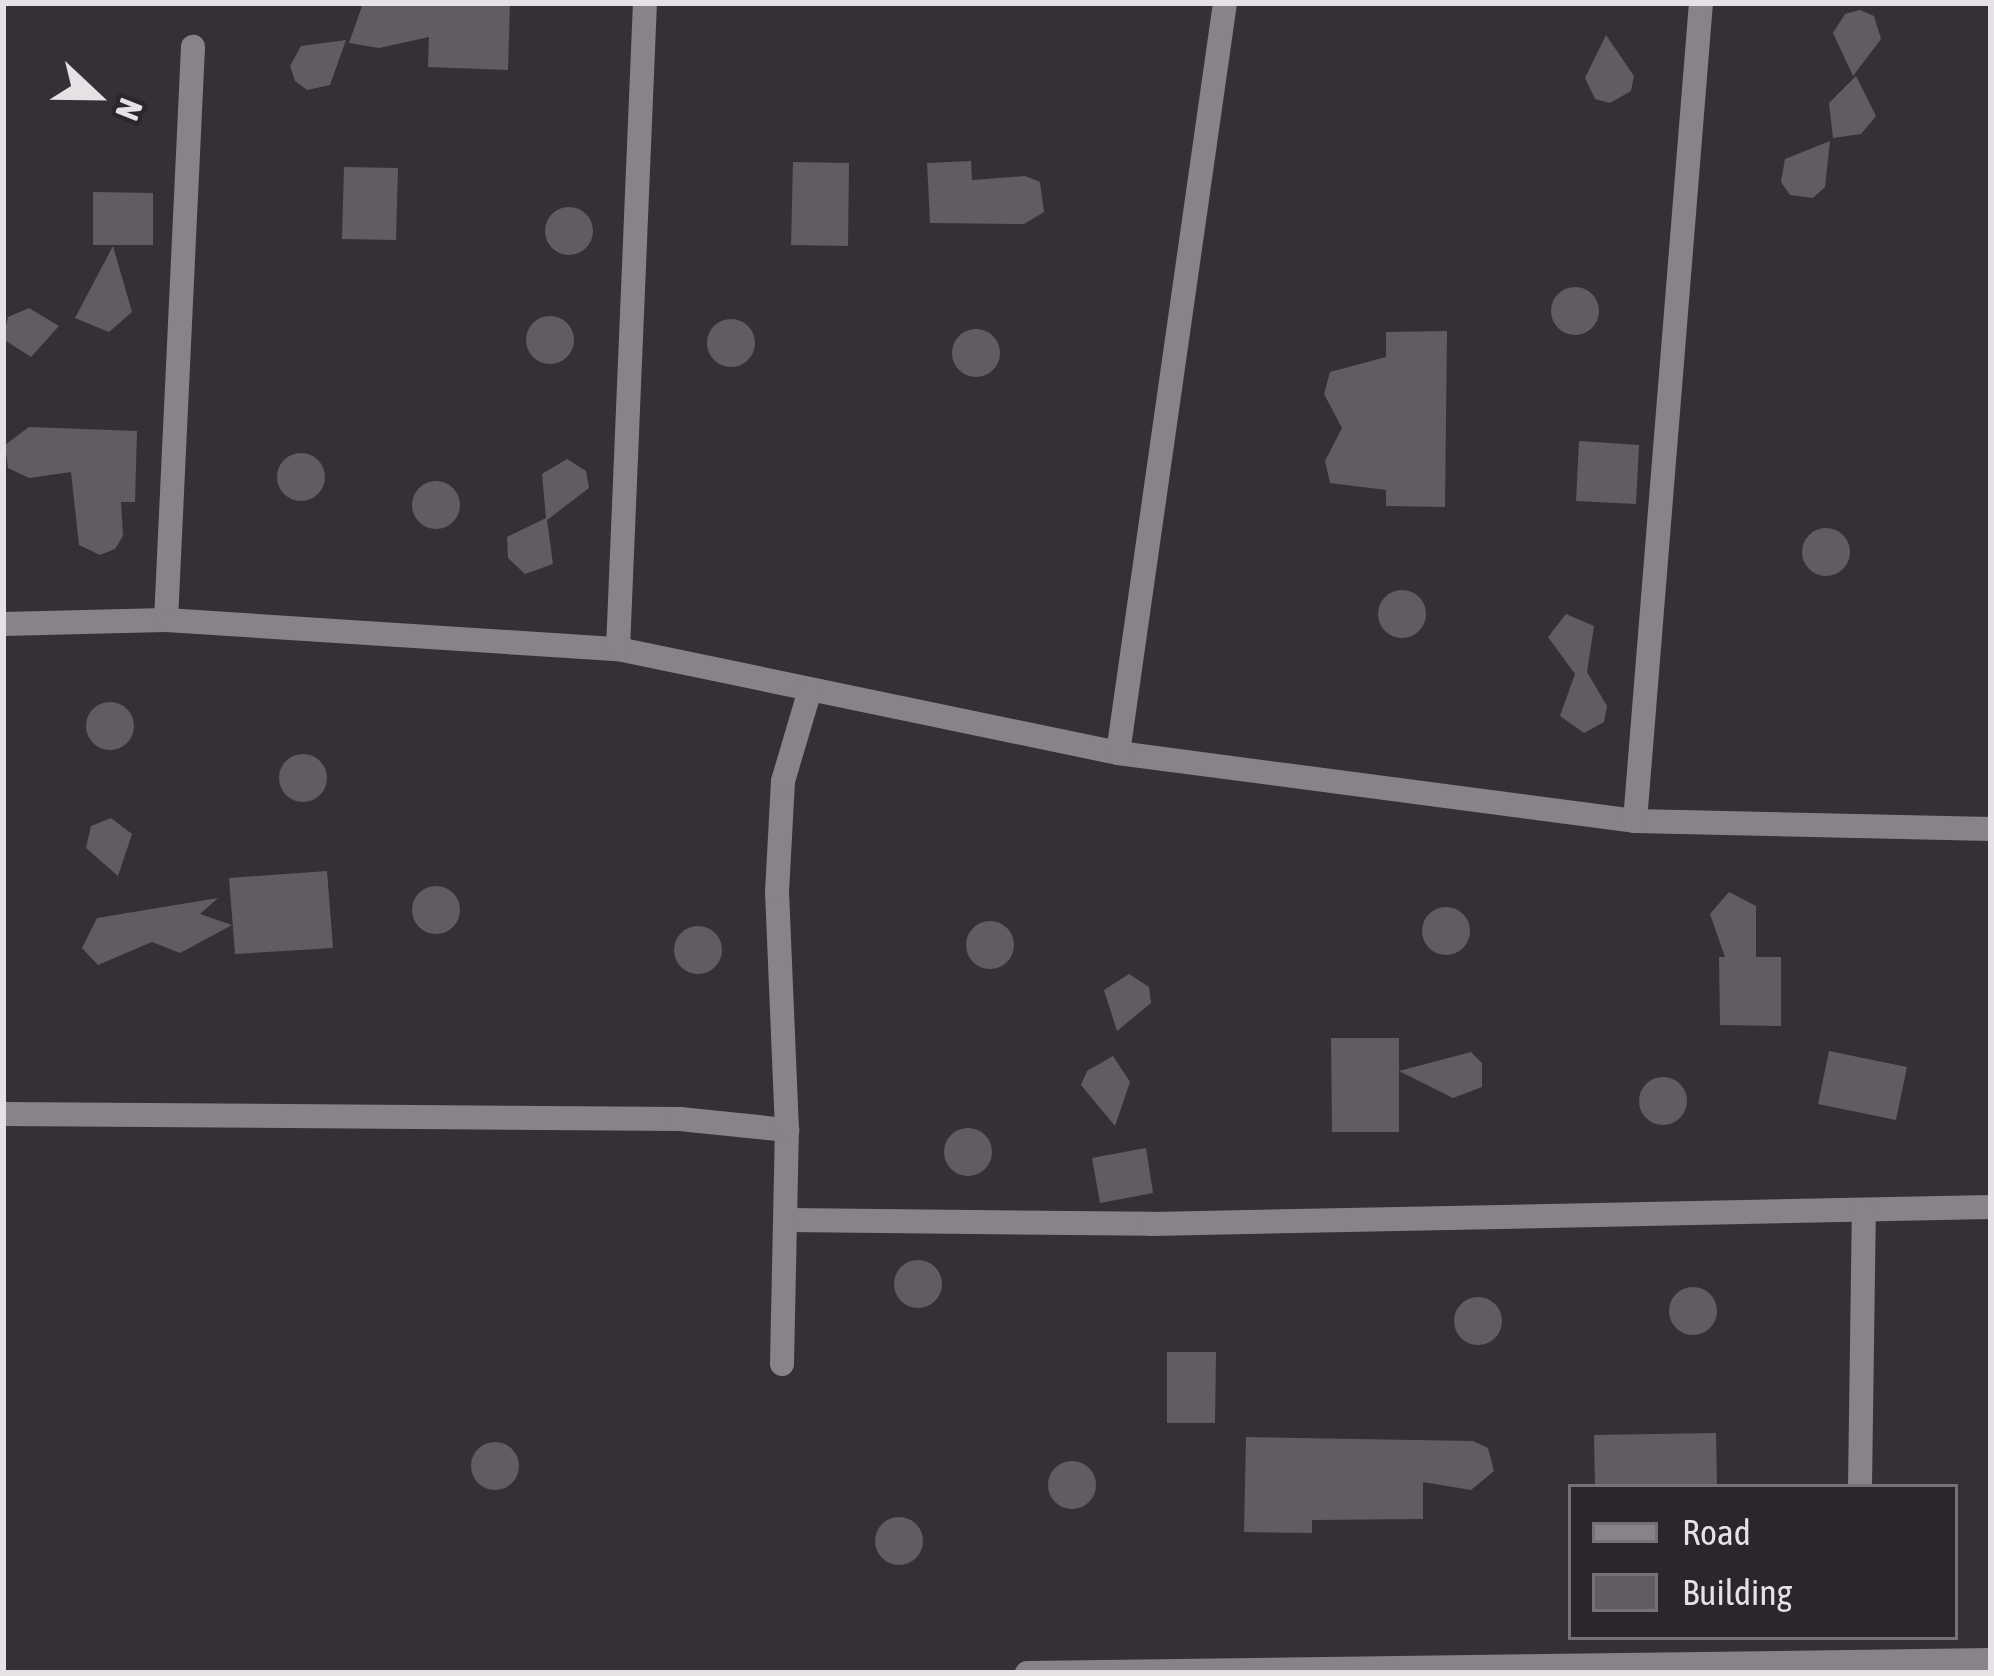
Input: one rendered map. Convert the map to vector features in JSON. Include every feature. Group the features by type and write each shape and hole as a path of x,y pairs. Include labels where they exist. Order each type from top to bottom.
{"street":[{"path":"618,650 645,3"},
{"path":"1118,753 1225,3"},
{"path":"1634,821 1701,3"},
{"path":"166,620 193,46"},
{"path":"3,624 166,620 618,650 1118,753 1634,821 1991,830"},
{"path":"782,1364 787,1130 777,892 784,781 810,690"},
{"path":"3,1114 680,1119 787,1130"},
{"path":"787,1220 1152,1224 1991,1208"},
{"path":"1860,1484 1864,1211"},
{"path":"1027,1673 1361,1672 1858,1647 1991,1660"}],"building":[{"path":"363,3 510,3 508,70 428,67 429,37 379,48 349,43"},
{"path":"1860,10 1874,16 1881,39 1853,76 1833,33 1845,14"},
{"path":"1606,35 1634,76 1631,91 1610,103 1595,99 1585,78"},
{"path":"346,40 330,85 307,90 295,81 290,66 301,46"},
{"path":"1856,76 1876,116 1861,134 1833,138 1829,103"},
{"path":"1830,141 1825,187 1813,198 1790,195 1781,182 1785,159"},
{"path":"971,161 972,180 1025,176 1040,182 1044,212 1024,224 930,223 927,163"},
{"path":"793,162 849,163 848,246 791,245"},
{"path":"344,167 398,168 396,240 342,239"},
{"path":"93,192 153,193 153,245 93,245"},
{"path":"569,207 586,214 593,231 586,248 569,255 552,248 545,231 552,214"},
{"path":"113,246 132,312 109,332 75,318"},
{"path":"1575,287 1592,294 1599,311 1592,328 1575,335 1558,328 1551,311 1558,294"},
{"path":"29,308 59,326 31,357 3,339 8,317"},
{"path":"550,316 567,323 574,340 567,357 550,364 533,357 526,340 533,323"},
{"path":"731,319 748,326 755,343 748,360 731,367 714,360 707,343 714,326"},
{"path":"976,329 993,336 1000,353 993,370 976,377 959,370 952,353 959,336"},
{"path":"1447,331 1445,507 1386,506 1386,490 1330,483 1325,461 1342,428 1324,394 1330,372 1386,357 1386,332"},
{"path":"29,427 137,431 135,502 121,502 123,536 115,549 100,555 79,545 71,472 29,478 8,468 5,445"},
{"path":"1579,441 1639,445 1636,504 1576,501"},
{"path":"301,453 318,460 325,477 318,494 301,501 284,494 277,477 284,460"},
{"path":"567,459 586,471 589,488 547,520 553,564 525,574 508,558 507,537 546,518 542,474"},
{"path":"436,481 453,488 460,505 453,522 436,529 419,522 412,505 419,488"},
{"path":"1826,528 1843,535 1850,552 1843,569 1826,576 1809,569 1802,552 1809,535"},
{"path":"1402,590 1419,597 1426,614 1419,631 1402,638 1385,631 1378,614 1385,597"},
{"path":"1566,614 1594,626 1587,672 1607,706 1604,722 1584,733 1560,716 1575,674 1548,637"},
{"path":"110,702 127,709 134,726 127,743 110,750 93,743 86,726 93,709"},
{"path":"303,754 320,761 327,778 320,795 303,802 286,795 279,778 286,761"},
{"path":"111,818 132,834 118,876 86,848 91,826"},
{"path":"327,871 333,948 235,954 229,878"},
{"path":"436,886 453,893 460,910 453,927 436,934 419,927 412,910 419,893"},
{"path":"1729,892 1756,906 1756,957 1781,957 1781,1026 1720,1025 1719,957 1725,957 1710,914"},
{"path":"218,898 200,914 232,925 180,953 152,942 98,965 82,948 97,918"},
{"path":"1446,907 1463,914 1470,931 1463,948 1446,955 1429,948 1422,931 1429,914"},
{"path":"990,921 1007,928 1014,945 1007,962 990,969 973,962 966,945 973,928"},
{"path":"698,926 715,933 722,950 715,967 698,974 681,967 674,950 681,933"},
{"path":"1129,974 1149,987 1151,1003 1117,1031 1104,990"},
{"path":"1331,1038 1399,1038 1399,1132 1332,1132"},
{"path":"1829,1051 1907,1067 1896,1120 1818,1104"},
{"path":"1471,1052 1482,1063 1482,1087 1453,1098 1399,1071"},
{"path":"1113,1056 1130,1082 1115,1126 1081,1085 1087,1071"},
{"path":"1663,1077 1680,1084 1687,1101 1680,1118 1663,1125 1646,1118 1639,1101 1646,1084"},
{"path":"968,1128 985,1135 992,1152 985,1169 968,1176 951,1169 944,1152 951,1135"},
{"path":"1146,1148 1153,1193 1100,1203 1092,1158"},
{"path":"918,1260 935,1267 942,1284 935,1301 918,1308 901,1301 894,1284 901,1267"},
{"path":"1693,1287 1710,1294 1717,1311 1710,1328 1693,1335 1676,1328 1669,1311 1676,1294"},
{"path":"1478,1297 1495,1304 1502,1321 1495,1338 1478,1345 1461,1338 1454,1321 1461,1304"},
{"path":"1167,1352 1216,1352 1215,1423 1167,1423"},
{"path":"1716,1433 1717,1484 1595,1484 1594,1435"},
{"path":"1246,1437 1473,1441 1488,1448 1494,1471 1471,1490 1423,1482 1423,1519 1312,1520 1312,1533 1244,1532"},
{"path":"495,1442 512,1449 519,1466 512,1483 495,1490 478,1483 471,1466 478,1449"},
{"path":"1072,1461 1089,1468 1096,1485 1089,1502 1072,1509 1055,1502 1048,1485 1055,1468"},
{"path":"899,1517 916,1524 923,1541 916,1558 899,1565 882,1558 875,1541 882,1524"}]}
